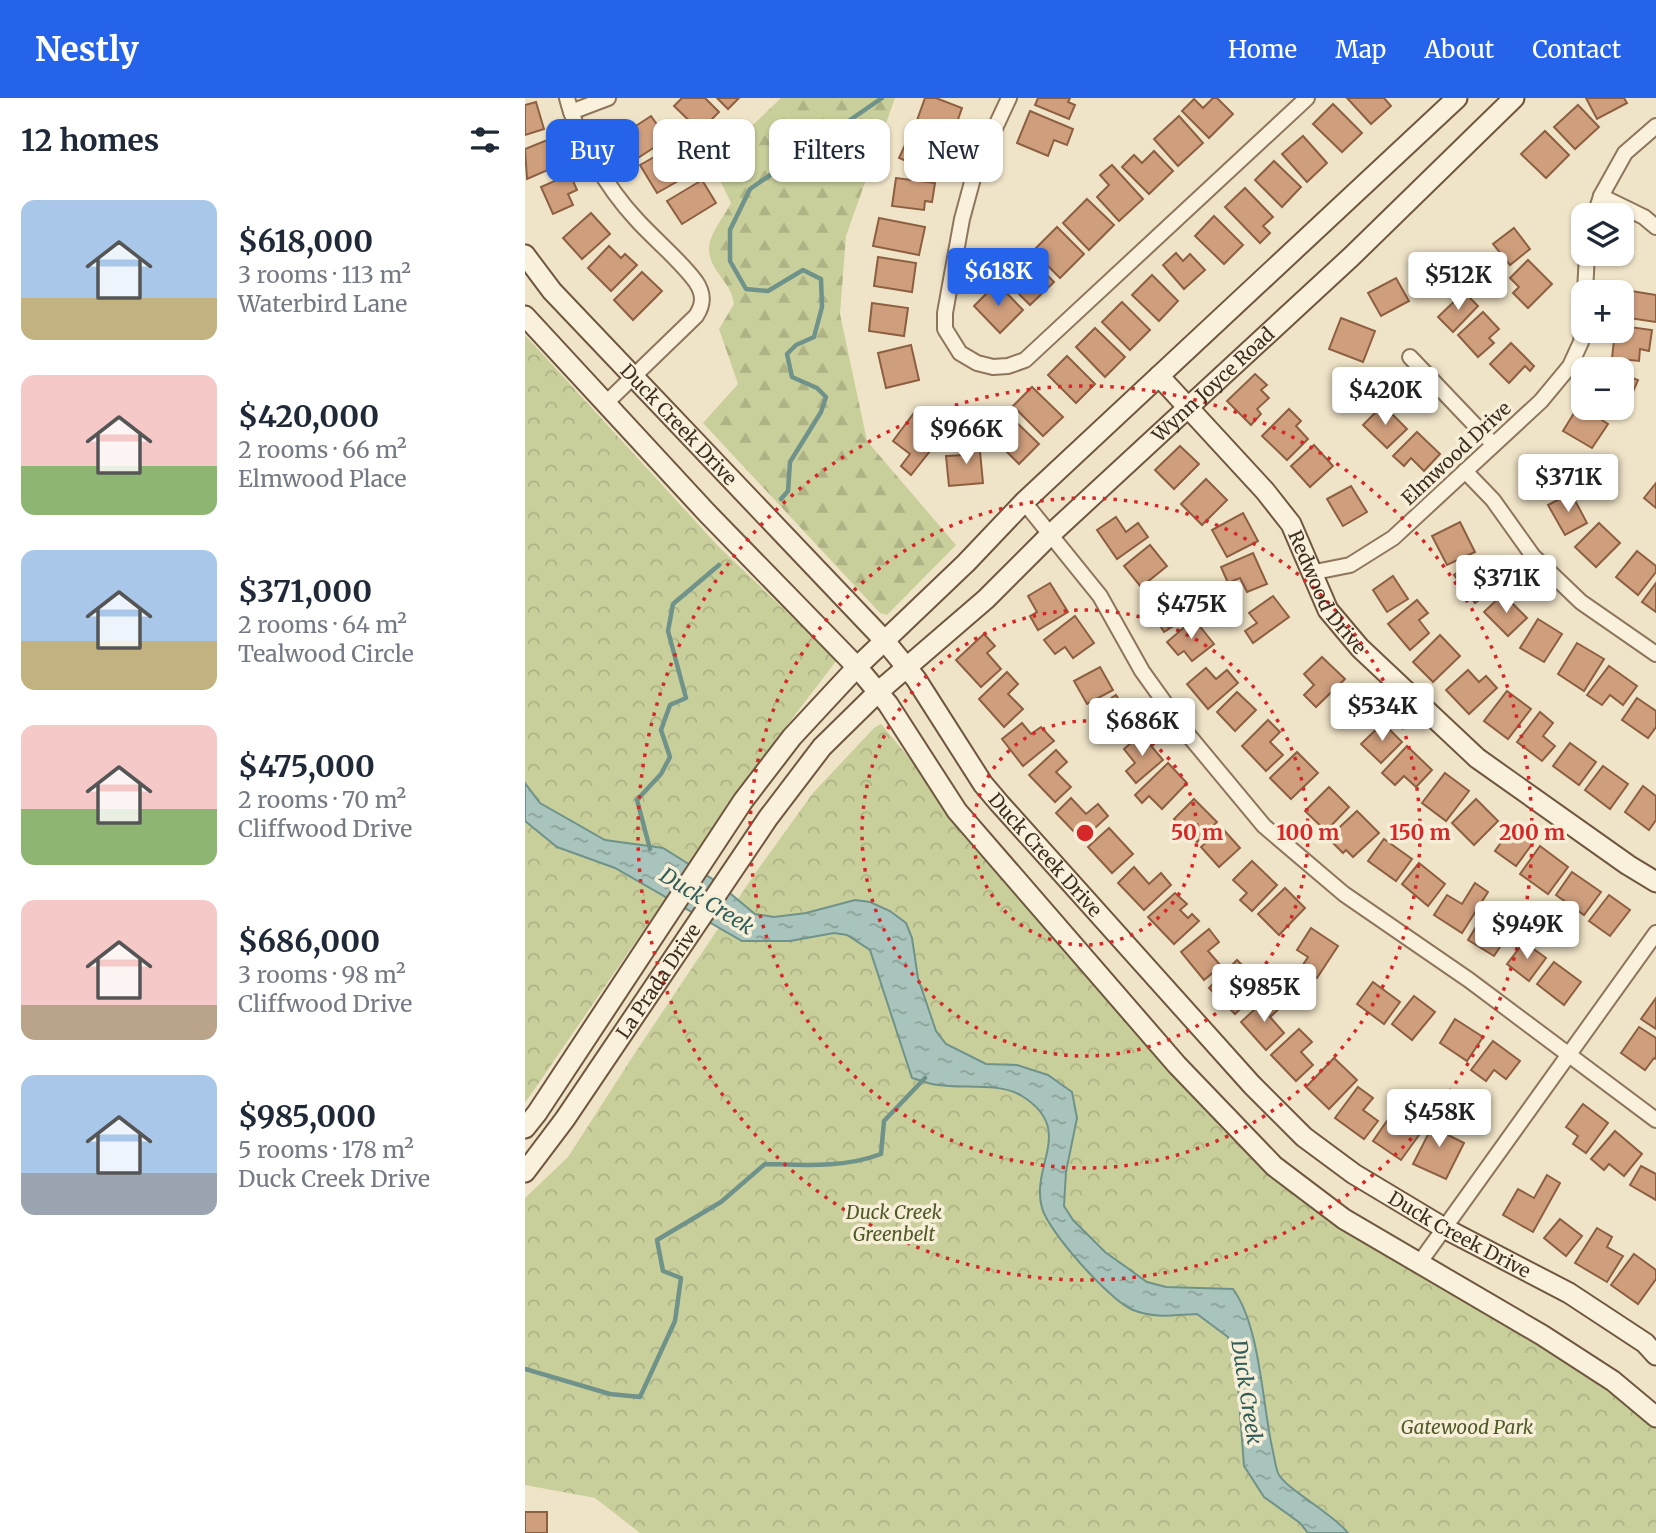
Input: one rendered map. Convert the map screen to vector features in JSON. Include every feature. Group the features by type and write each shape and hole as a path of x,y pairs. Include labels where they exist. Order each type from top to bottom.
{"main road":[{"path":"884,640 966,563 1024,502 1457,98"},
{"name":"Wynn Joyce Road","path":"906,667 986,599 1051,534 1352,256 1506,101"},
{"name":"Duck Creek Drive","path":"525,255 552,291 632,377 884,640 906,667 982,784 1252,1085 1304,1137 1353,1174 1444,1228 1569,1293 1645,1343 1656,1355"},
{"name":"Duck Creek Drive","path":"525,317 707,513 857,667 877,692 957,811 1177,1065 1283,1173 1344,1219 1542,1335 1613,1381 1656,1417"},
{"name":"Redwood Drive","path":"1159,376 1265,491 1291,524 1328,610 1360,648 1477,758 1656,882"},
{"name":"La Prada Drive","path":"525,1128 545,1102 743,801 792,737 884,640"},
{"name":"La Prada Drive","path":"525,1171 565,1119 768,818 822,747 906,667"}],"street":[{"path":"606,403 696,316 702,306 702,295 696,282 633,217 601,173 569,105 608,98"},
{"path":"1009,98 975,171 945,313 945,329 960,353 977,363 1000,367 1025,360 1307,98"},
{"path":"1599,203 1625,153 1656,126"},
{"path":"1601,197 1644,217 1656,226"},
{"name":"Elmwood Drive","path":"1310,573 1350,565 1393,538 1541,401 1570,366 1581,343"},
{"path":"1410,357 1493,444"},
{"path":"1465,471 1493,500 1533,556 1581,602 1656,654"},
{"path":"1024,502 1100,596 1142,671 1185,732 1264,826 1344,894 1469,980 1653,1113"},
{"path":"1420,1262 1656,933"}],"green space":[{"path":"781,98 895,98 888,119 769,119 769,182 865,182 846,236 840,314 867,441 956,545 887,615 880,613 703,423 738,384 719,329 734,304 733,299 713,264 709,246 731,203 721,182 755,182 755,123"},
{"path":"525,335 719,547 837,660 759,762 525,1103"},
{"name":"Duck Creek Greenbelt","path":"881,724 911,760 967,840 1021,900 1097,982 1347,1229 1594,1377 1656,1428 1656,1533 640,1533 595,1498 525,1485 525,1198 568,1157 756,872 813,793 874,728"}],"water":[{"name":"Duck Creek","path":"525,783 540,803 605,840 663,848 714,880 755,914 774,917 806,913 855,900 870,902 890,911 906,923 912,938 918,978 936,1031 946,1044 986,1064 1017,1065 1048,1075 1072,1092 1077,1118 1066,1172 1064,1206 1073,1220 1105,1252 1147,1282 1166,1287 1233,1289 1242,1305 1255,1343 1278,1473 1289,1486 1348,1533 1308,1533 1300,1523 1264,1497 1244,1466 1237,1374 1228,1337 1197,1314 1149,1315 1133,1310 1110,1294 1067,1248 1042,1208 1041,1177 1049,1135 1046,1122 1038,1109 1022,1096 1003,1089 938,1085 912,1078 870,950 847,935 834,933 790,941 742,941 615,868 557,847 525,821"}],"building":[{"path":"682,98 705,98 719,112 712,119 688,119 674,106"},
{"path":"717,98 739,98 728,109"},
{"path":"925,98 936,98 962,108 958,119 918,119"},
{"path":"1038,98 1070,98 1068,102 1075,105 1069,119 1035,105"},
{"path":"1213,98 1217,98 1233,114 1209,138 1182,111 1194,99 1203,108"},
{"path":"1347,98 1384,98 1391,106 1371,124"},
{"path":"1586,98 1624,98 1627,103 1597,119"},
{"path":"536,102 544,129 525,135 525,105"},
{"path":"1333,104 1362,133 1342,152 1313,124"},
{"path":"1578,105 1599,127 1575,149 1554,127"},
{"path":"1030,111 1073,129 1067,145 1054,140 1048,156 1017,143"},
{"path":"651,116 653,119 653,148 639,157 639,124"},
{"path":"1179,116 1203,143 1178,166 1154,139"},
{"path":"1545,131 1569,155 1546,178 1521,154"},
{"path":"1303,136 1327,163 1307,182 1282,154"},
{"path":"546,140 546,171 527,179 525,149"},
{"path":"904,147 904,160 899,158"},
{"path":"1154,151 1173,171 1149,194 1122,167 1134,155 1142,163"},
{"path":"653,158 653,182 676,182 657,193 640,165"},
{"path":"1274,161 1301,187 1282,207 1255,180"},
{"path":"1112,165 1143,199 1119,221 1097,197 1109,185 1100,175"},
{"path":"896,178 904,179 904,182 935,183 932,202 925,201 924,210 892,206"},
{"path":"552,182 574,182 577,190 568,194 573,205 553,214 541,187"},
{"path":"699,182 703,182 716,203 682,224 667,201"},
{"path":"1245,188 1273,217 1263,226 1270,233 1260,243 1225,207"},
{"path":"1087,199 1114,225 1089,250 1063,223"},
{"path":"591,213 610,234 582,259 563,238"},
{"path":"1214,216 1243,245 1224,264 1195,236"},
{"path":"879,218 925,227 919,255 873,246"},
{"path":"1057,227 1084,254 1060,278 1033,251"},
{"path":"1514,228 1530,249 1510,265 1493,244"},
{"path":"609,246 621,258 625,254 637,265 611,291 588,268"},
{"path":"1176,253 1183,261 1190,254 1205,270 1184,289 1163,265"},
{"path":"878,257 916,263 912,292 874,286"},
{"path":"1031,259 1054,282 1030,305 1004,279 1015,267 1019,271"},
{"path":"1528,260 1552,284 1528,308 1513,293 1519,287 1510,278"},
{"path":"642,272 662,291 633,320 614,300"},
{"path":"1152,275 1178,301 1159,321 1132,295"},
{"path":"1396,278 1409,301 1381,316 1368,293"},
{"path":"997,283 1023,310 1000,333 974,306"},
{"path":"1634,291 1656,295 1656,322 1634,319"},
{"path":"1464,292 1478,306 1453,332 1438,317"},
{"path":"1122,302 1150,330 1130,350 1102,322"},
{"path":"872,303 908,308 904,336 869,331"},
{"path":"1483,312 1499,329 1489,338 1494,343 1478,357 1458,335"},
{"path":"1341,318 1375,331 1363,362 1329,349"},
{"path":"1095,328 1125,357 1105,377 1076,347"},
{"path":"1634,328 1652,330 1649,351 1640,349 1639,361 1634,360 1634,357 1612,357 1614,343 1634,343"},
{"path":"1511,343 1534,366 1530,371 1525,366 1509,383 1490,364"},
{"path":"911,345 919,380 886,388 878,353"},
{"path":"1067,356 1095,384 1076,403 1048,375"},
{"path":"1255,374 1267,385 1261,390 1269,398 1257,409 1261,414 1251,425 1227,401"},
{"path":"1032,387 1063,417 1043,436 1013,406"},
{"path":"1383,405 1407,429 1387,448 1363,425"},
{"path":"1289,409 1301,421 1296,426 1308,439 1287,460 1262,436"},
{"path":"914,413 928,424 919,435 934,446 911,475 901,466 910,454 893,441"},
{"path":"1011,417 1039,444 1019,464 991,436"},
{"path":"1571,418 1602,420 1608,424 1592,448 1563,431"},
{"path":"1417,432 1440,454 1424,471 1411,458 1404,466 1393,456"},
{"path":"979,441 983,483 949,486 946,456 965,455 964,442"},
{"path":"1314,445 1333,466 1310,487 1291,466"},
{"path":"1180,446 1199,464 1174,489 1155,470"},
{"path":"1548,456 1566,484 1543,499 1525,471"},
{"path":"1206,479 1227,500 1202,525 1181,504"},
{"path":"1656,483 1656,508 1644,498"},
{"path":"1351,486 1367,512 1343,526 1327,499"},
{"path":"1571,493 1587,523 1565,535 1548,505"},
{"path":"1243,513 1258,541 1227,557 1212,530"},
{"path":"1116,517 1126,532 1138,523 1148,537 1117,559 1097,530"},
{"path":"1460,522 1475,552 1447,565 1432,536"},
{"path":"1599,523 1620,543 1596,567 1575,547"},
{"path":"1150,545 1167,566 1141,587 1124,566"},
{"path":"1637,551 1656,566 1656,572 1638,595 1616,577"},
{"path":"1253,553 1267,584 1247,592 1240,578 1228,583 1221,567"},
{"path":"1476,559 1497,587 1475,603 1454,575"},
{"path":"1393,576 1408,599 1387,612 1373,590"},
{"path":"1050,583 1068,612 1038,630 1030,616 1037,612 1028,596"},
{"path":"1656,583 1656,612 1642,602"},
{"path":"1179,588 1195,613 1164,632 1148,607"},
{"path":"1503,594 1527,618 1508,636 1484,612"},
{"path":"1273,596 1289,617 1253,643 1245,631 1257,623 1249,613"},
{"path":"1417,600 1428,613 1419,620 1429,633 1410,650 1388,624"},
{"path":"1075,616 1094,643 1073,658 1065,647 1055,654 1044,640"},
{"path":"1194,619 1214,644 1192,661 1184,651 1178,655 1167,642"},
{"path":"1538,619 1562,634 1544,662 1520,648"},
{"path":"984,634 995,646 987,653 1001,669 981,687 956,660"},
{"path":"1440,635 1460,656 1433,682 1413,662"},
{"path":"1577,643 1604,659 1584,691 1558,674"},
{"path":"1322,657 1345,679 1316,707 1304,695 1314,685 1304,674"},
{"path":"1609,666 1637,686 1623,705 1610,695 1602,705 1587,695"},
{"path":"1100,667 1113,690 1087,704 1074,681"},
{"path":"1206,668 1216,679 1227,670 1238,683 1208,709 1187,684"},
{"path":"1468,670 1479,682 1486,676 1497,688 1469,714 1446,690"},
{"path":"1007,672 1018,684 1008,694 1023,709 1004,727 979,699"},
{"path":"1507,691 1531,709 1508,739 1484,721"},
{"path":"1237,692 1256,710 1235,731 1217,712"},
{"path":"1116,695 1135,725 1110,740 1092,711"},
{"path":"1637,698 1656,711 1656,727 1648,738 1622,720"},
{"path":"1540,712 1553,723 1543,736 1555,746 1542,761 1517,742"},
{"path":"1268,720 1280,732 1270,742 1283,755 1266,771 1242,746"},
{"path":"1022,723 1031,734 1041,727 1054,741 1023,766 1002,739"},
{"path":"1383,723 1402,742 1381,763 1361,744"},
{"path":"1141,734 1163,760 1136,783 1126,771 1135,763 1124,749"},
{"path":"1570,743 1596,762 1579,785 1553,766"},
{"path":"1407,746 1432,770 1416,787 1404,776 1395,785 1382,773"},
{"path":"1056,750 1067,762 1056,772 1071,787 1055,802 1029,775"},
{"path":"1297,752 1318,773 1291,799 1270,778"},
{"path":"1168,763 1187,783 1162,809 1149,796 1142,803 1135,795"},
{"path":"1603,766 1628,784 1610,809 1585,790"},
{"path":"1445,773 1469,791 1446,821 1422,803"},
{"path":"1643,786 1656,796 1656,820 1649,830 1625,812"},
{"path":"1329,787 1349,807 1326,831 1305,811"},
{"path":"1071,798 1086,814 1098,804 1108,816 1082,840 1056,813"},
{"path":"1194,799 1217,822 1197,842 1174,819"},
{"path":"1476,799 1498,821 1474,845 1452,823"},
{"path":"1357,811 1379,833 1353,857 1346,850 1343,853 1328,838"},
{"path":"1512,827 1533,843 1516,866 1495,851"},
{"path":"1109,828 1133,854 1112,873 1088,847"},
{"path":"1222,828 1240,848 1219,867 1201,847"},
{"path":"1384,839 1412,859 1396,881 1368,861"},
{"path":"1540,846 1568,867 1548,894 1520,874"},
{"path":"1252,861 1277,885 1252,911 1240,900 1247,893 1233,880"},
{"path":"1419,863 1445,884 1428,906 1402,884"},
{"path":"1134,867 1149,884 1161,873 1171,885 1144,910 1118,883"},
{"path":"1572,872 1601,892 1584,915 1556,895"},
{"path":"1475,883 1488,892 1462,933 1434,915 1447,895 1462,904"},
{"path":"1285,888 1305,908 1279,935 1258,914"},
{"path":"1175,893 1187,904 1180,910 1188,918 1192,914 1199,921 1174,944 1148,917"},
{"path":"1609,895 1630,910 1610,936 1589,921"},
{"path":"1487,909 1514,926 1494,956 1468,940"},
{"path":"1311,928 1338,946 1317,978 1301,968 1308,957 1297,950"},
{"path":"1209,929 1219,942 1208,951 1221,966 1204,980 1181,952"},
{"path":"1524,942 1546,958 1529,981 1507,964"},
{"path":"1237,960 1249,972 1237,984 1251,999 1235,1014 1209,988"},
{"path":"1554,962 1581,982 1564,1005 1537,984"},
{"path":"1373,982 1400,1002 1384,1024 1357,1004"},
{"path":"1269,996 1280,1008 1270,1017 1284,1033 1266,1050 1241,1022"},
{"path":"1414,996 1435,1012 1412,1040 1392,1024"},
{"path":"1656,998 1656,1029 1641,1019"},
{"path":"1455,1019 1483,1037 1467,1061 1440,1043"},
{"path":"1639,1027 1656,1038 1656,1059 1654,1058 1645,1070 1621,1053"},
{"path":"1299,1029 1312,1042 1301,1052 1313,1065 1296,1081 1271,1055"},
{"path":"1493,1041 1520,1061 1506,1079 1494,1070 1486,1081 1471,1070"},
{"path":"1334,1058 1357,1080 1329,1109 1306,1087"},
{"path":"1358,1087 1373,1098 1363,1110 1378,1121 1364,1139 1335,1118"},
{"path":"1403,1098 1415,1106 1402,1124 1419,1135 1401,1160 1373,1141"},
{"path":"1583,1104 1608,1123 1586,1153 1573,1144 1578,1136 1566,1127"},
{"path":"1438,1115 1455,1123 1448,1135 1464,1143 1446,1179 1413,1164"},
{"path":"1615,1131 1642,1154 1624,1176 1609,1164 1604,1170 1591,1159"},
{"path":"1641,1166 1656,1174 1656,1200 1630,1185"},
{"path":"1547,1175 1560,1183 1533,1232 1503,1215 1518,1189 1534,1198"},
{"path":"1560,1219 1582,1236 1566,1256 1544,1238"},
{"path":"1597,1228 1612,1237 1607,1247 1623,1256 1607,1282 1575,1263"},
{"path":"1634,1254 1656,1270 1656,1279 1638,1304 1611,1285"},
{"path":"525,1512 547,1512 547,1533 525,1533"}],"waterway":[{"path":"781,499 788,491 790,462 821,412 826,397 817,388 792,377 787,354 796,345 814,337 822,307 821,279 803,270 768,291 746,289 730,261 730,230 750,189 882,98"},
{"path":"650,849 637,800 661,774 670,757 661,730 670,705 686,698 668,631 673,604 719,565"},
{"path":"525,1369 610,1394 640,1397 675,1321 681,1278 663,1271 657,1240 721,1202 765,1164 839,1164 881,1154 884,1121 925,1078"}],"park label":[{"name":"Gatewood Park","path":"1467,1427"}]}
